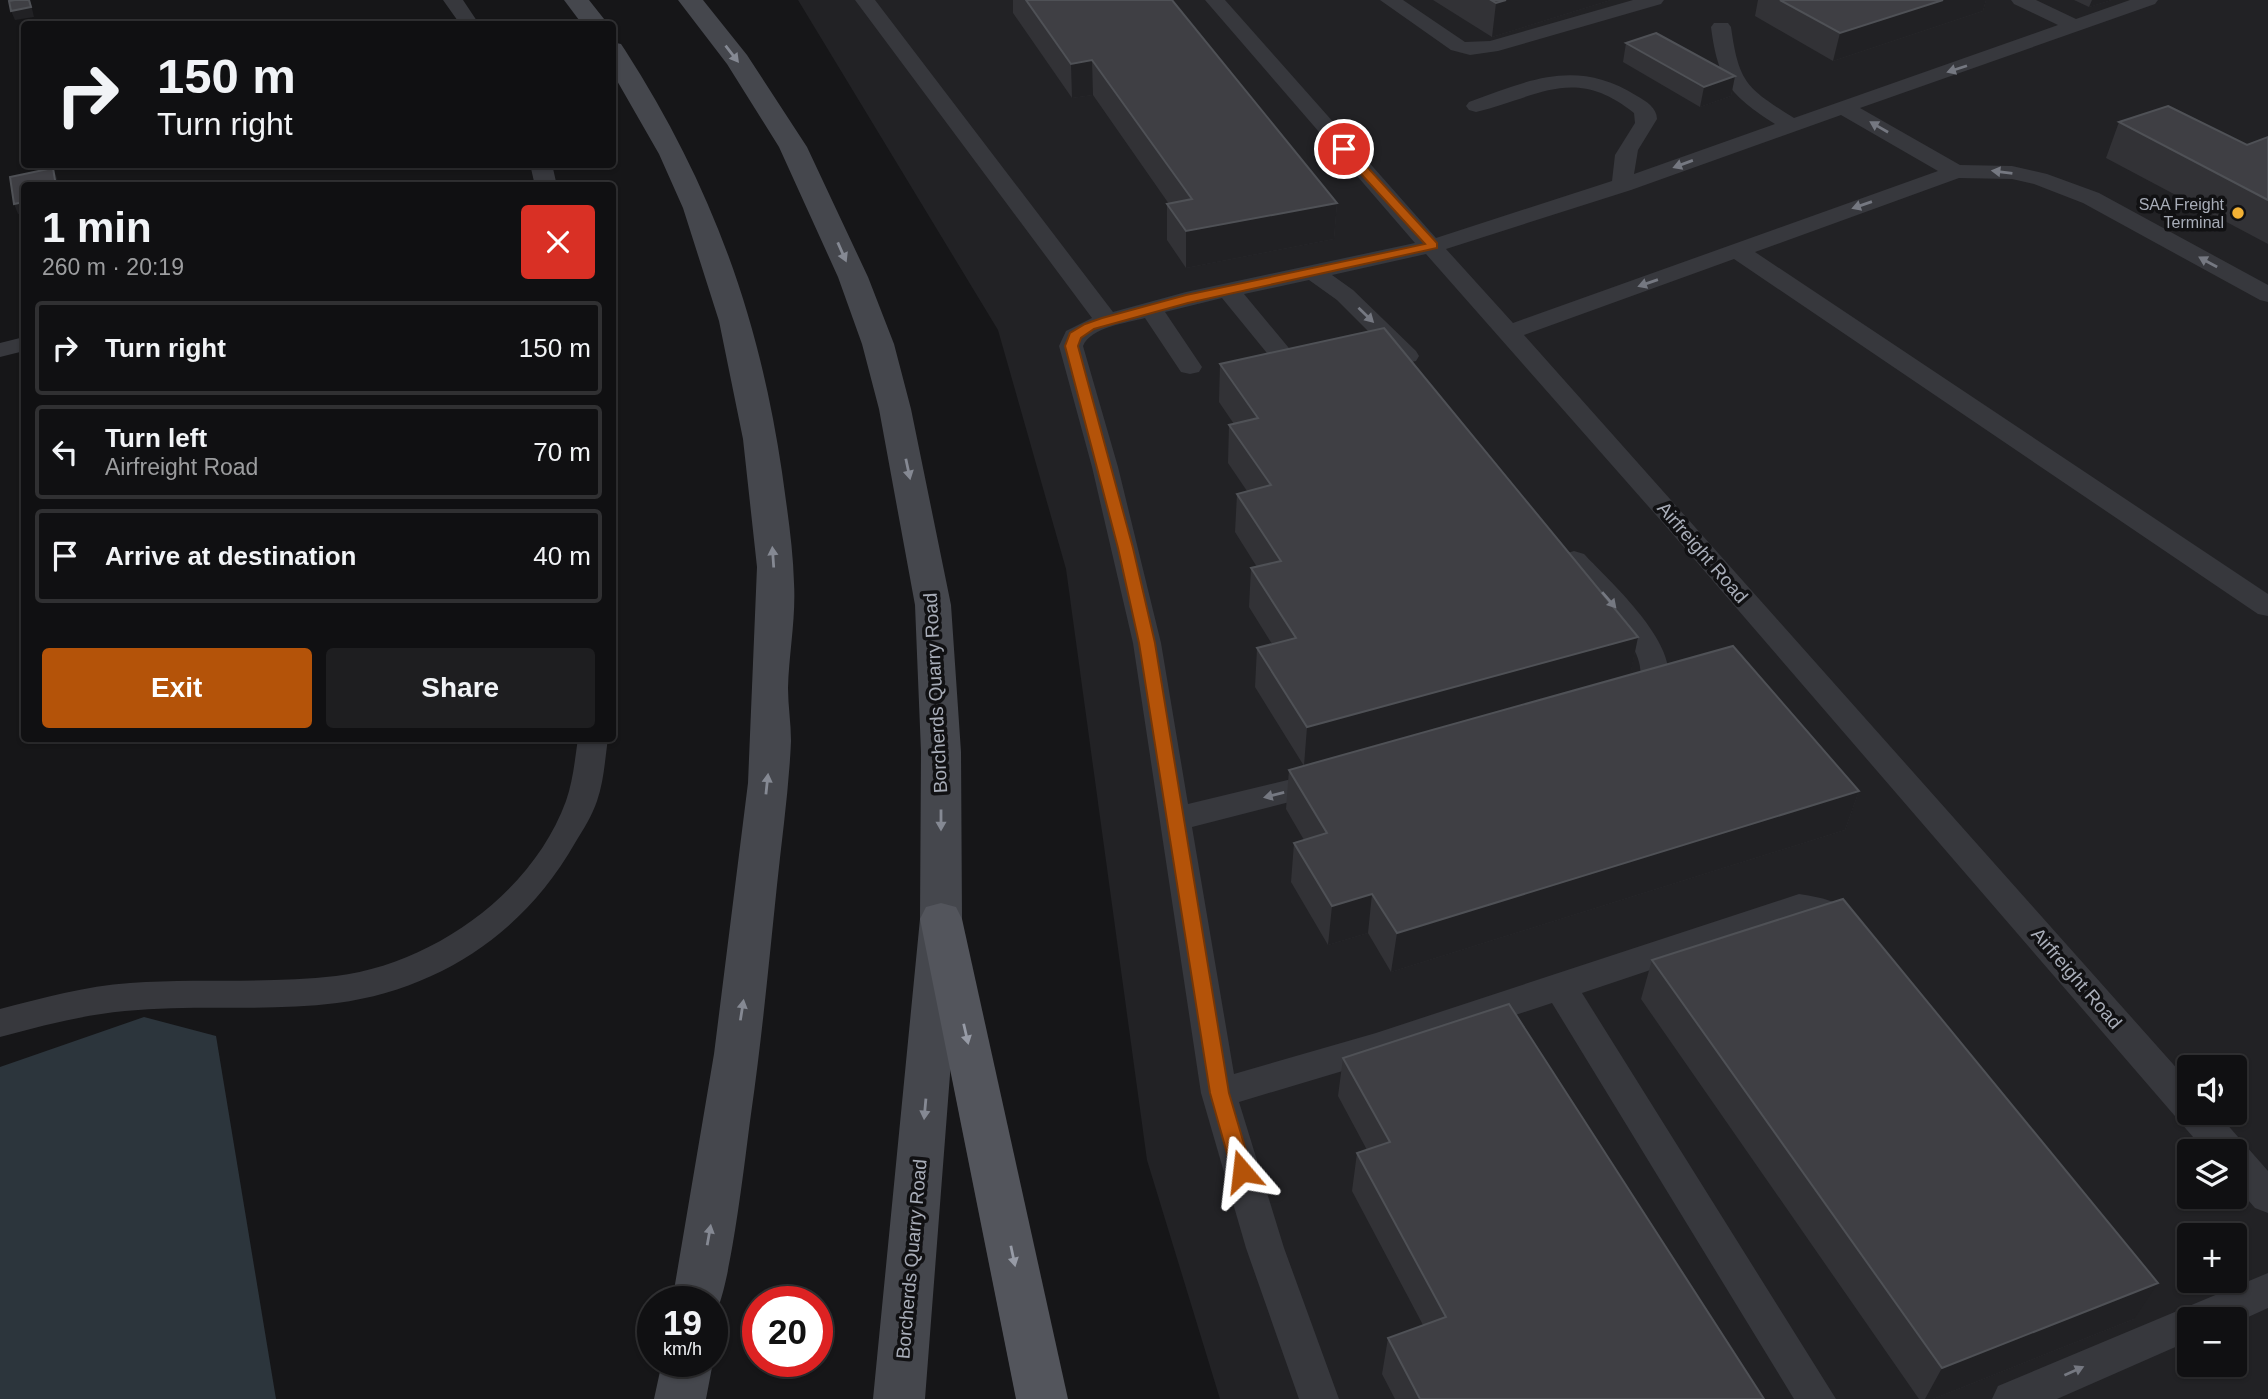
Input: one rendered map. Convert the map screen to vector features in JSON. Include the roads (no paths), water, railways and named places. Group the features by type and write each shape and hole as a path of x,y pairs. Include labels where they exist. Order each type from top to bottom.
{"main road":[{"path":"576,0 593,21"},
{"name":"Borcherds Quarry Road","path":"690,0 752,82 806,172 853,277 877,344 895,409 933,605 941,752 941,919 899,1399"},
{"path":"616,56 647,103 671,148 704,225 724,281 755,409 774,562 776,605 769,693 771,741 749,961 716,1194 700,1286"},
{"path":"941,919 1042,1399"},
{"path":"680,1399 684,1377"}],"lane":[{"path":"453,0 467,21"},
{"path":"865,0 1107,321"},
{"name":"Airfreight Road","path":"1214,0 1326,130 1433,246 1507,333 1672,516 2177,1093"},
{"path":"1390,0 1458,46 1471,49 1491,47 1654,0"},
{"path":"2021,0 2075,26"},
{"path":"1319,1399 1265,1248 1219,1093 1147,643 1125,548 1071,346 1075,336 1089,327 1151,309 1433,246 1623,185 2148,0"},
{"path":"1721,27 1725,63 1734,85 1791,125"},
{"path":"1476,106 1569,78 1589,80 1614,90 1647,115 1645,125 1630,144 1623,161 1623,185"},
{"path":"1844,108 1956,172"},
{"path":"1507,333 1956,172 1975,169 2067,185 2112,207 2268,295"},
{"path":"1739,252 2268,607"},
{"path":"1314,272 1353,303 1424,378"},
{"path":"1228,290 1289,364"},
{"path":"1151,309 1190,367"},
{"path":"0,350 21,346"},
{"path":"1552,536 1641,637 1655,663 1656,678 1646,692 1607,703"},
{"path":"0,1023 98,1000 338,989 389,979 423,967 454,950 497,920 528,888 556,852 583,797 592,742"},
{"path":"1177,819 1347,776"},
{"path":"1219,1093 1376,1047 1799,907 1814,908 1836,917 1870,950"},
{"path":"1560,987 1815,1399"},
{"path":"2205,1125 2217,1139"},
{"path":"2247,1173 2268,1197"},
{"path":"2228,1307 2268,1290"},
{"path":"2012,1399 2177,1328"}],"place":[{"name":"SAA Freight Terminal","path":"2238,213"}]}
